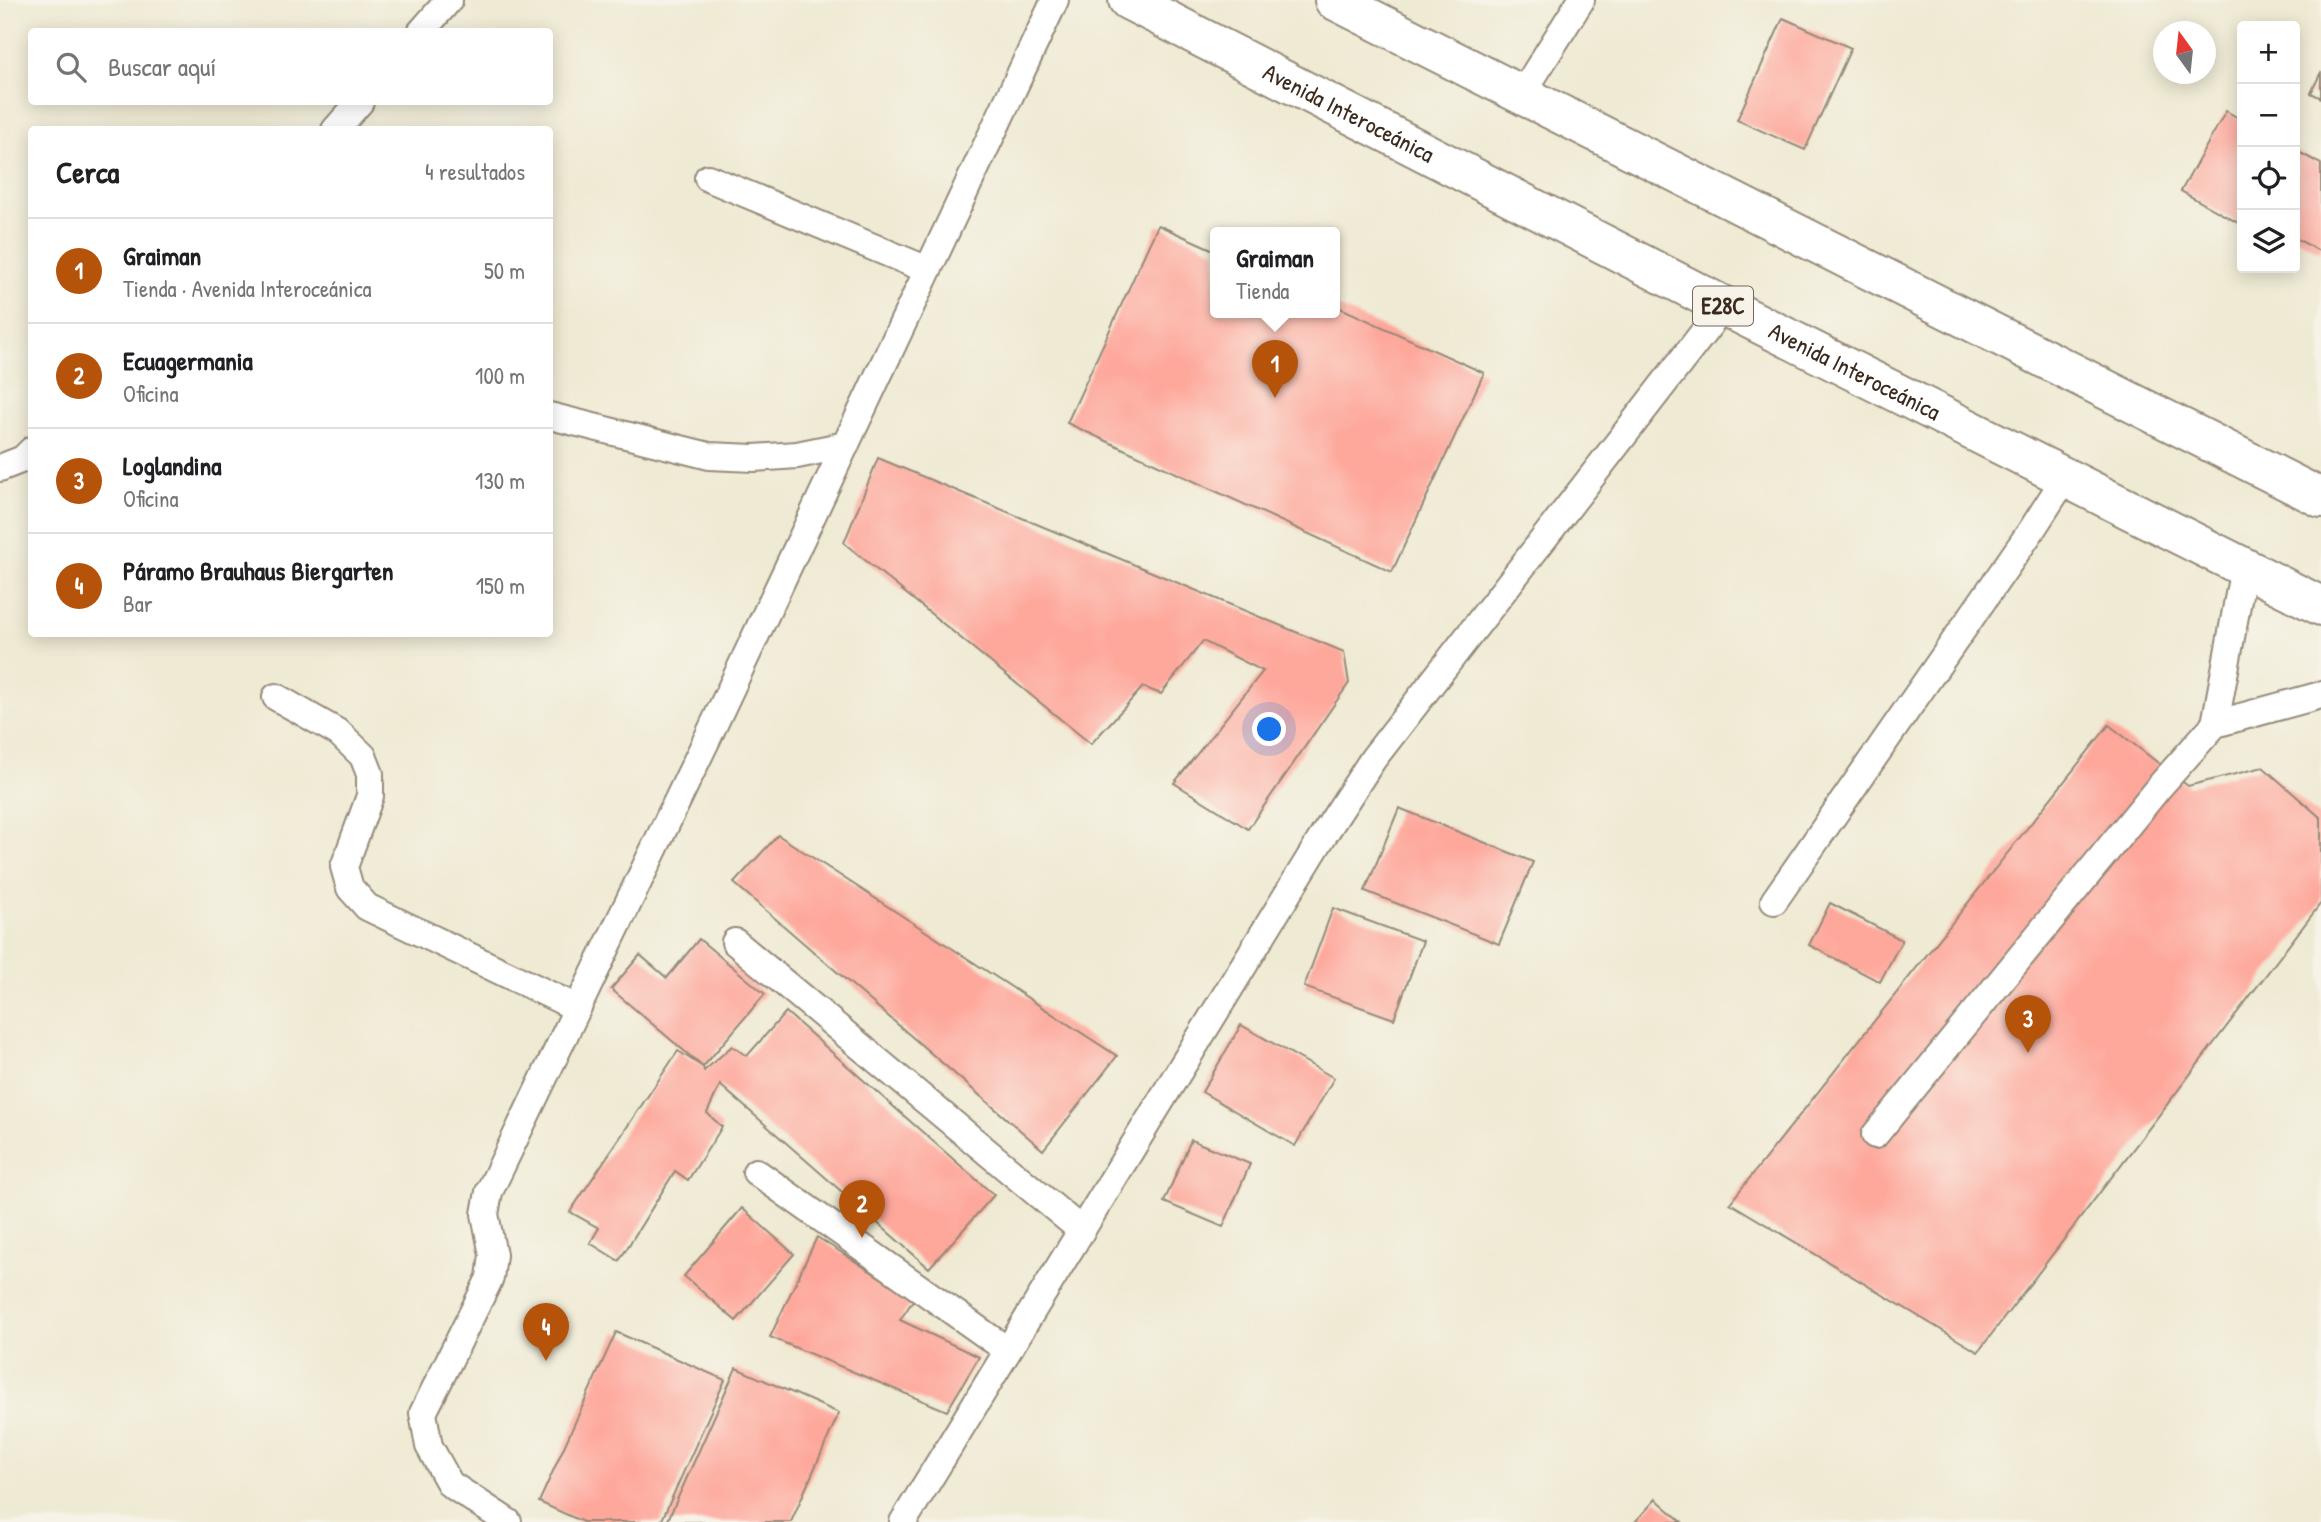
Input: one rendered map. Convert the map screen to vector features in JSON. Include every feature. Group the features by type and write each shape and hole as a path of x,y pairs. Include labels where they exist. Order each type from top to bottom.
{"highway":[{"name":"Avenida Interoceánica","path":"1128,0 1724,306 2321,606"},
{"path":"1334,0 2321,498"}],"lane":[{"path":"424,28 449,0"},
{"path":"508,1522 450,1484 429,1447 423,1413 490,1278 492,1255 485,1214 489,1192 1055,0"},
{"path":"1522,94 1581,0"},
{"path":"339,126 357,105"},
{"path":"708,178 928,270"},
{"path":"903,1522 1323,836 1373,760 1724,306"},
{"path":"553,417 709,456 765,458 797,455 846,445"},
{"path":"0,468 23,459 28,454"},
{"path":"1774,901 2066,478"},
{"path":"1875,1135 2159,787 2215,724 2244,567"},
{"path":"2215,724 2321,695"},
{"path":"276,697 339,733 363,756 370,774 370,796 344,867 350,888 367,907 577,1008"},
{"path":"735,942 1081,1230"},
{"path":"756,1172 1007,1350"}],"building":[{"path":"1783,18 1851,48 1805,150 1737,120"},
{"path":"2321,72 2321,98 2311,93"},
{"path":"2226,111 2237,117 2237,222 2181,191"},
{"path":"2300,153 2321,164 2321,252 2300,241"},
{"path":"1158,225 1210,248 1210,318 1340,318 1340,308 1484,373 1392,572 1067,423"},
{"path":"878,458 1344,652 1349,683 1248,829 1174,783 1263,671 1203,641 1161,694 1143,687 1091,744 844,543"},
{"path":"2109,725 2188,786 2263,767 2321,818 2321,903 1978,1352 1730,1203"},
{"path":"1399,808 1533,862 1499,944 1365,891"},
{"path":"778,835 1117,1056 1043,1150 734,883"},
{"path":"1830,903 1902,940 1880,982 1809,945"},
{"path":"1333,908 1423,941 1394,1019 1304,987"},
{"path":"699,939 765,994 703,1067 611,989 640,955 667,978"},
{"path":"786,1012 994,1195 929,1268 720,1085 707,1113 722,1127 688,1180 675,1171 619,1261 590,1243 599,1228 570,1212 678,1051 703,1067 704,1071 732,1046 747,1056"},
{"path":"1241,1025 1334,1078 1295,1146 1202,1092"},
{"path":"1191,1140 1250,1164 1223,1227 1164,1202"},
{"path":"742,1208 794,1254 736,1321 684,1276"},
{"path":"817,1237 914,1299 900,1320 979,1357 947,1411 770,1337"},
{"path":"616,1332 725,1380 661,1522 583,1522 539,1502"},
{"path":"736,1368 839,1413 791,1522 667,1522"},
{"path":"1656,1499 1682,1522 1635,1522"}],"place":[{"name":"Graiman","path":"1275,398"},
{"name":"Loglandina","path":"2028,1053"},
{"name":"Ecuagermania","path":"862,1238"},
{"name":"Páramo Brauhaus Biergarten","path":"546,1361"}]}
